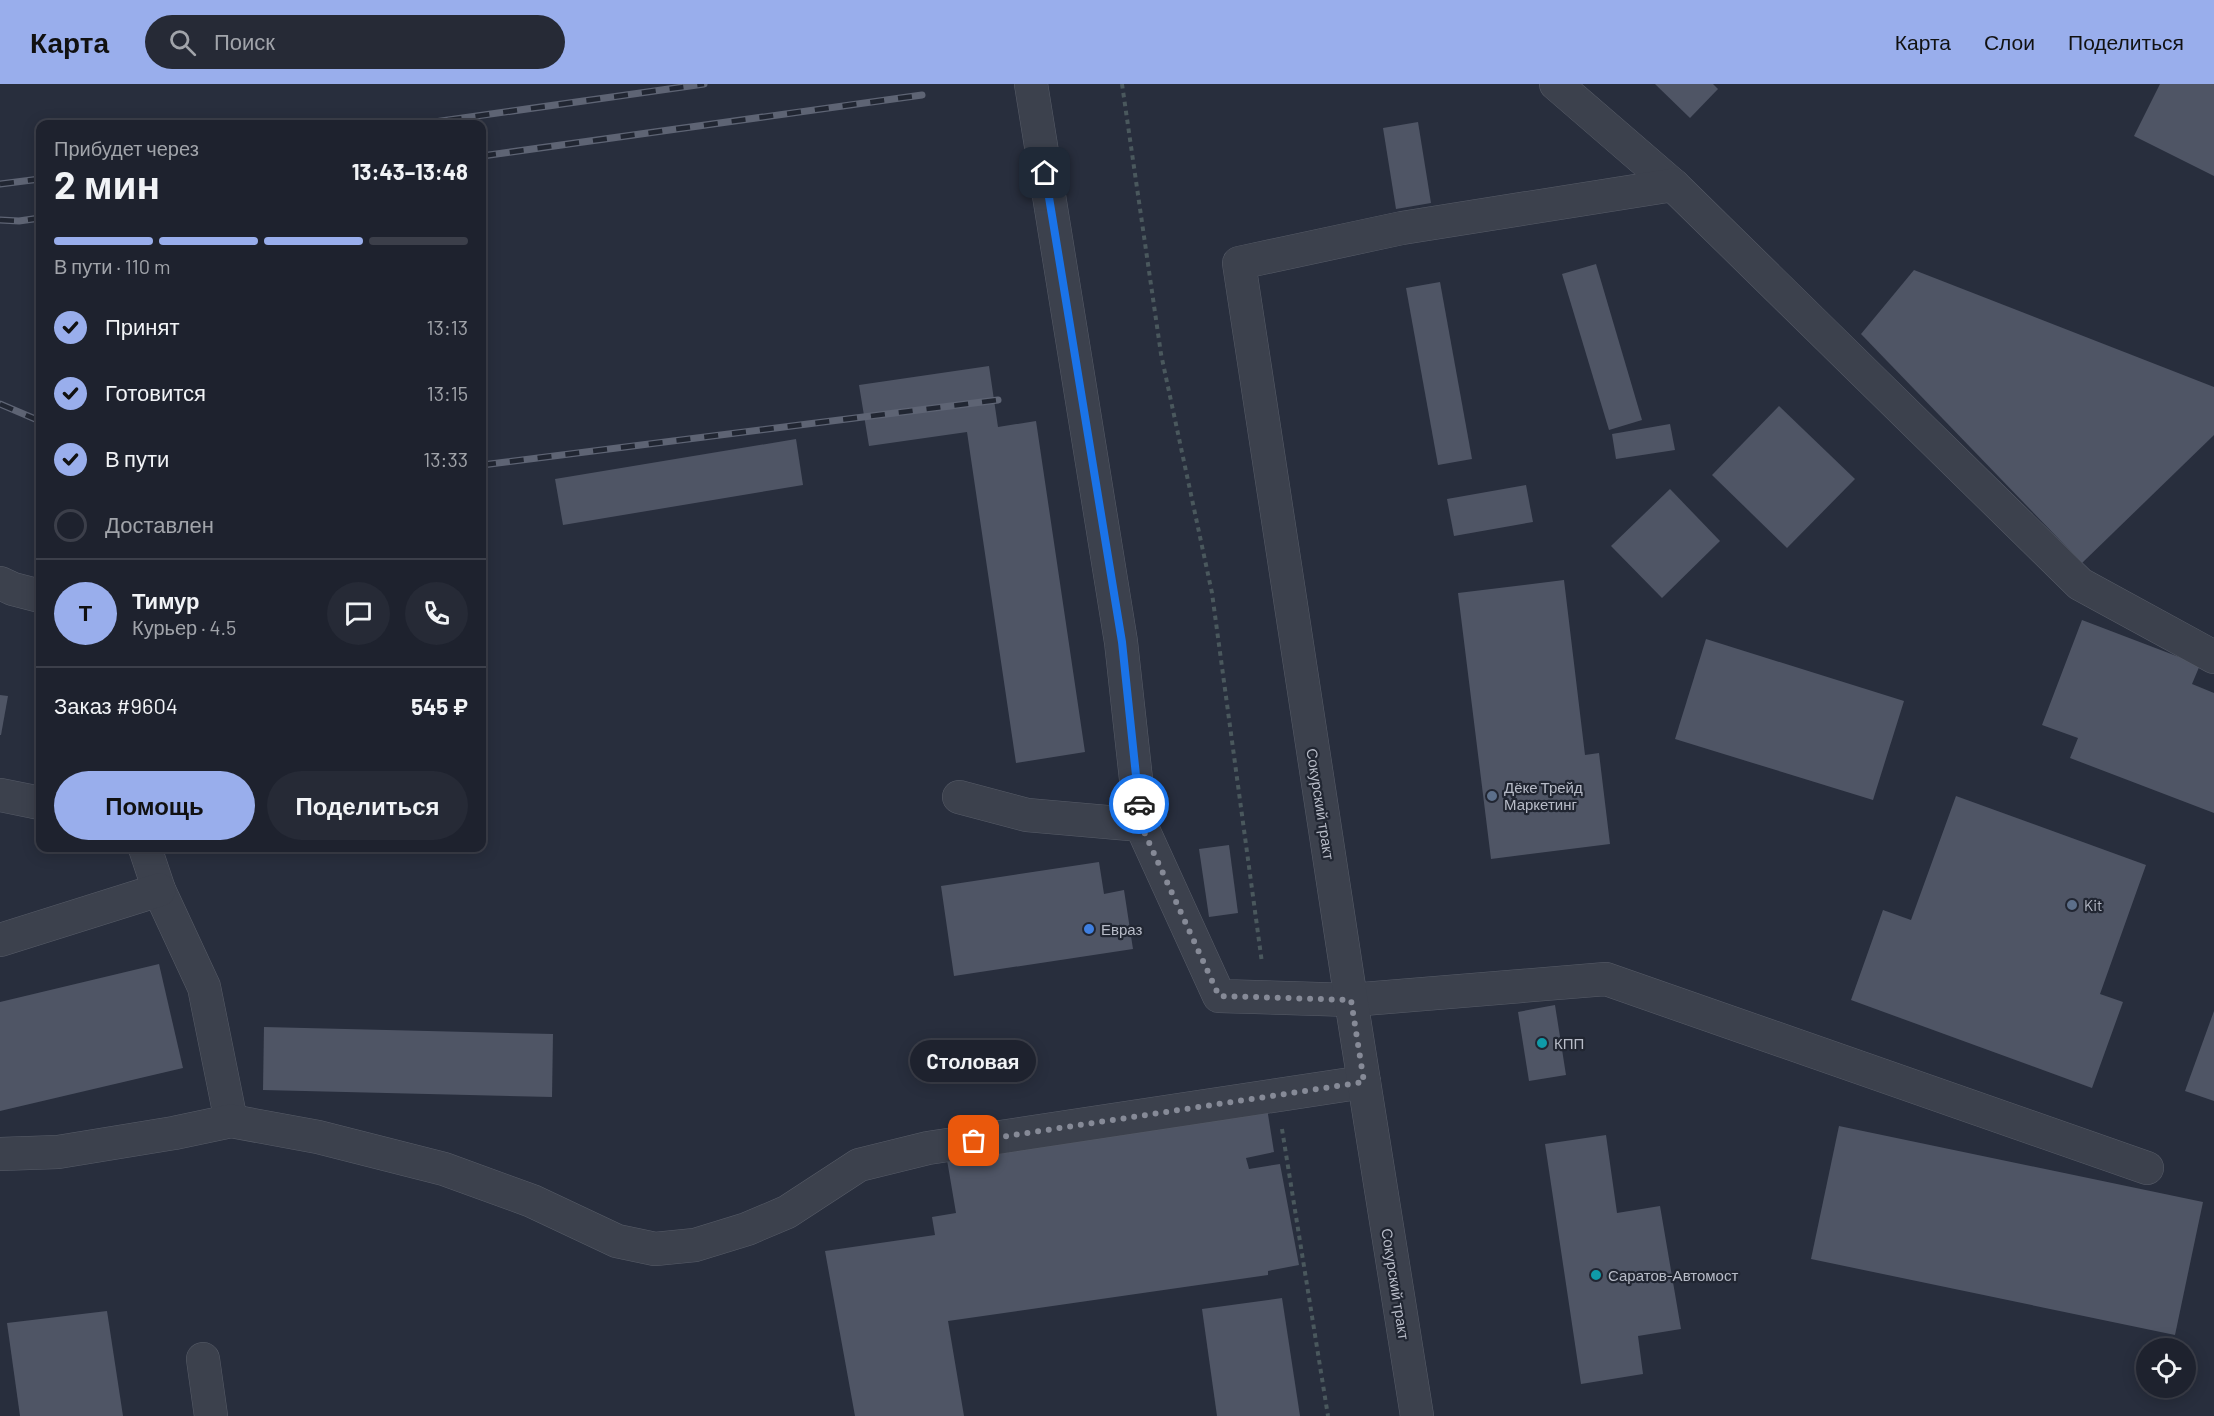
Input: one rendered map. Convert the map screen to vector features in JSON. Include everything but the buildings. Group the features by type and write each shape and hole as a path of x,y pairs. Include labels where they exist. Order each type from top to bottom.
{"street":[{"path":"1031,84 1122,642 1141,825 1219,996 1351,1000 1606,979 2147,1168"},
{"path":"1556,84 1673,184 2080,584 2214,657"},
{"name":"Сокурский тракт","path":"1417,1416 1239,263 1402,228 1673,184"},
{"path":"0,583 36,595"},
{"path":"0,795 36,802"},
{"path":"959,797 1027,815 1141,825"},
{"path":"146,852 159,890 204,987 231,1121"},
{"path":"0,940 159,890"},
{"path":"0,1154 58,1152 231,1121 318,1137 444,1169 532,1201 617,1241 655,1249 695,1245 747,1229 787,1212 859,1165 928,1148 1364,1082"},
{"path":"203,1359 212,1416"}],"path":[{"path":"1122,84 1161,354 1212,593 1267,998"},
{"path":"1277,1095 1328,1416"}],"railway":[{"path":"448,120 704,84"},
{"path":"486,155 922,95"},
{"path":"0,184 36,180"},
{"path":"0,220 36,219"},
{"path":"486,464 998,400"},
{"path":"0,404 36,419"}],"way so far":[{"path":"974,1141 1364,1082 1351,1000 1219,996 1186,928 1141,825 1139,804"}],"place":[{"name":"Дёке Трейд Маркетинг","path":"1492,796"},
{"name":"Kit","path":"2072,905"},
{"name":"Евраз","path":"1089,929"},
{"name":"КПП","path":"1542,1043"},
{"name":"Cтоловая","path":"974,1141"},
{"name":"Саратов-Автомост","path":"1596,1275"}],"route":[{"path":"1045,173 1122,642 1139,804"}]}
